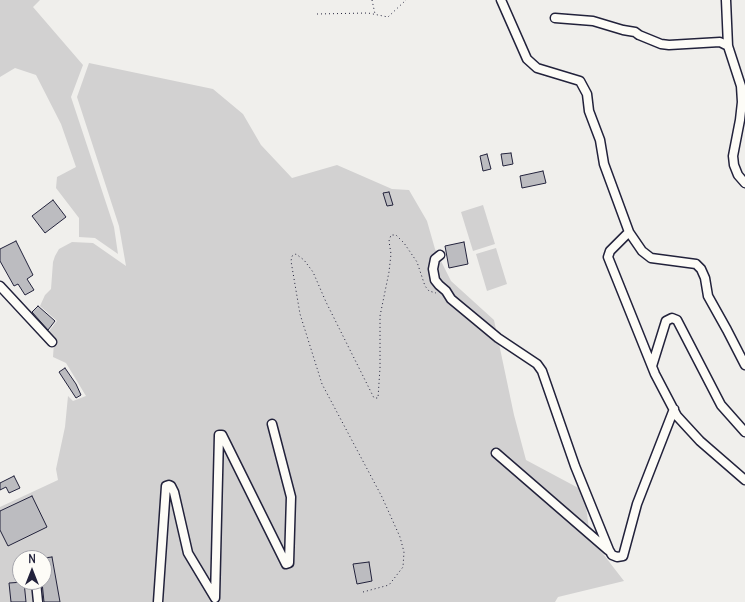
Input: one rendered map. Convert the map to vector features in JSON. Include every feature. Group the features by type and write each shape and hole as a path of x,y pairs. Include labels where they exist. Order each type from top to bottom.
{"street":[{"path":"501,0 527,59 537,68 580,81 587,94 589,111 600,140 604,164 629,232 642,251 651,258 696,264 701,269 705,278 708,296 728,330 745,365"},
{"path":"726,0 728,46 737,72 741,97 740,120 733,156 734,165 738,175 745,183"},
{"path":"555,18 593,21 635,32 653,41 669,45 720,42 728,46"},
{"path":"629,232 610,251 608,257 652,366 677,416 700,441 745,480"},
{"path":"440,255 434,259 433,269 435,280 439,285 452,299 492,333 537,364 542,371 575,466 612,555 617,557 623,556 637,504 674,409"},
{"path":"0,286 52,342"},
{"path":"652,366 666,321 672,318 677,320 721,406 745,432"},
{"path":"158,602 166,486 169,485 174,492 188,553 215,598 219,435 222,435 286,564 289,562 291,497 272,424"},
{"path":"496,453 609,550"},
{"path":"37,590 38,602"}],"path":[{"path":"372,0 375,14"},
{"path":"317,14 368,13 388,17 406,0"},
{"path":"363,592 389,585 403,567 404,552 400,537 382,497 322,384 300,314 291,261 292,256 296,254 304,260 313,272 326,302 374,398 378,398 380,368 380,316 391,254 389,241 391,235 396,235 404,243 417,262 425,286 429,291 436,293"}],"shaded area":[{"path":"0,0 40,0 33,7 83,65 71,97 114,227 118,254 95,238 79,237 79,218 56,188 57,177 76,167 61,124 36,75 15,68 0,77"},
{"path":"89,63 213,89 243,114 261,145 292,178 337,165 392,189 409,190 427,221 435,249 451,281 494,320 514,415 526,460 584,491 590,537 624,581 558,597 555,602 0,602 0,507 58,480 56,469 65,427 68,396 73,401 86,396 66,363 53,357 54,342 49,331 57,321 40,306 45,295 51,289 53,262 59,249 72,242 93,243 126,266 119,226 77,97"},
{"path":"483,205 495,244 473,251 461,212"},
{"path":"496,248 507,284 487,291 476,254"}],"building":[{"path":"511,153 513,164 503,166 501,154"},
{"path":"487,154 491,169 483,171 480,156"},
{"path":"543,171 546,183 522,188 520,176"},
{"path":"389,192 393,205 387,206 383,193"},
{"path":"53,200 66,217 45,233 32,216"},
{"path":"16,241 33,275 27,279 34,290 25,295 18,284 14,286 0,261 0,249"},
{"path":"464,242 468,264 449,268 445,246"},
{"path":"38,306 55,321 48,330 32,312"},
{"path":"65,368 76,384 81,395 76,398 59,372"},
{"path":"14,476 20,488 9,493 6,487 0,490 0,483"},
{"path":"32,496 47,527 8,546 0,530 0,511"},
{"path":"52,557 60,602 44,602 43,590 52,590"},
{"path":"369,562 372,581 357,584 353,564"},
{"path":"9,583 12,583 12,590 25,590 26,602 11,602"}]}
